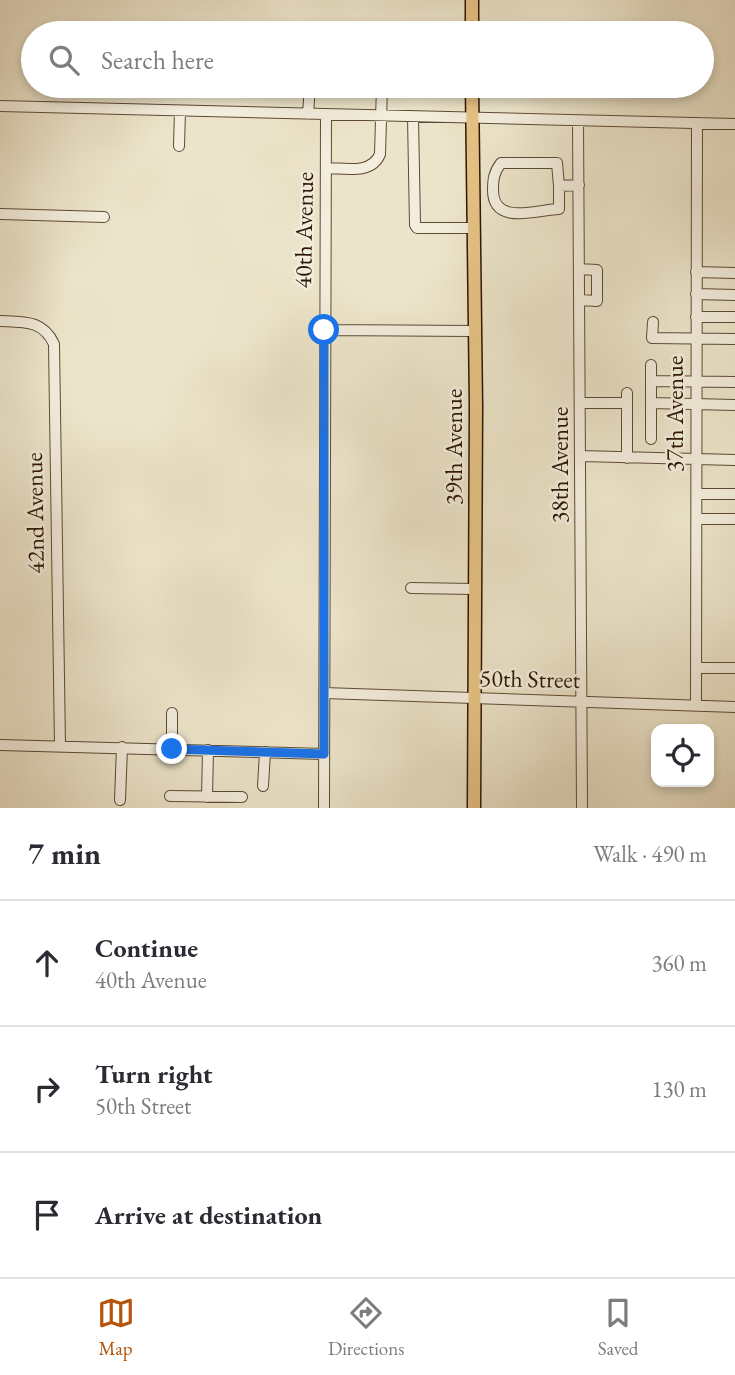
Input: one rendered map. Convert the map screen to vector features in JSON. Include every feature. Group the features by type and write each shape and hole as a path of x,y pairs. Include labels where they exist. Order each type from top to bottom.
{"main road":[{"path":"472,0 472,21"},
{"name":"39th Avenue","path":"472,98 474,808"}],"street":[{"path":"308,114 309,98"},
{"path":"326,167 368,168 376,163 382,98"},
{"path":"0,106 735,124"},
{"path":"179,146 180,111"},
{"name":"40th Avenue","path":"324,808 326,115"},
{"path":"413,117 415,225 417,228 474,228"},
{"name":"38th Avenue","path":"578,121 582,808"},
{"name":"37th Avenue","path":"696,705 697,123"},
{"path":"500,163 557,163 559,186 559,209 543,209 531,215 510,213 498,204 493,195 494,171 500,163"},
{"path":"559,186 579,185"},
{"path":"0,214 104,217"},
{"path":"579,269 597,270 597,301 580,300"},
{"path":"696,272 735,273"},
{"path":"696,294 735,295"},
{"path":"696,317 735,317"},
{"name":"42nd Avenue","path":"0,321 33,322 48,330 54,344 60,745"},
{"path":"653,321 653,338 735,339"},
{"path":"324,330 474,331"},
{"path":"651,365 651,439"},
{"path":"652,381 735,382"},
{"path":"580,403 627,398 627,457"},
{"path":"651,403 735,405"},
{"path":"581,456 735,460"},
{"path":"697,494 735,494"},
{"path":"697,519 735,519"},
{"path":"411,588 474,589"},
{"path":"696,668 735,668"},
{"name":"50th Street","path":"324,693 735,707"},
{"path":"172,713 172,749"},
{"path":"0,745 324,754"},
{"path":"120,800 122,747"},
{"path":"207,797 208,750"},
{"path":"263,786 265,752"},
{"path":"170,796 243,797"}],"route":[{"path":"172,749 324,754 324,330"}]}
